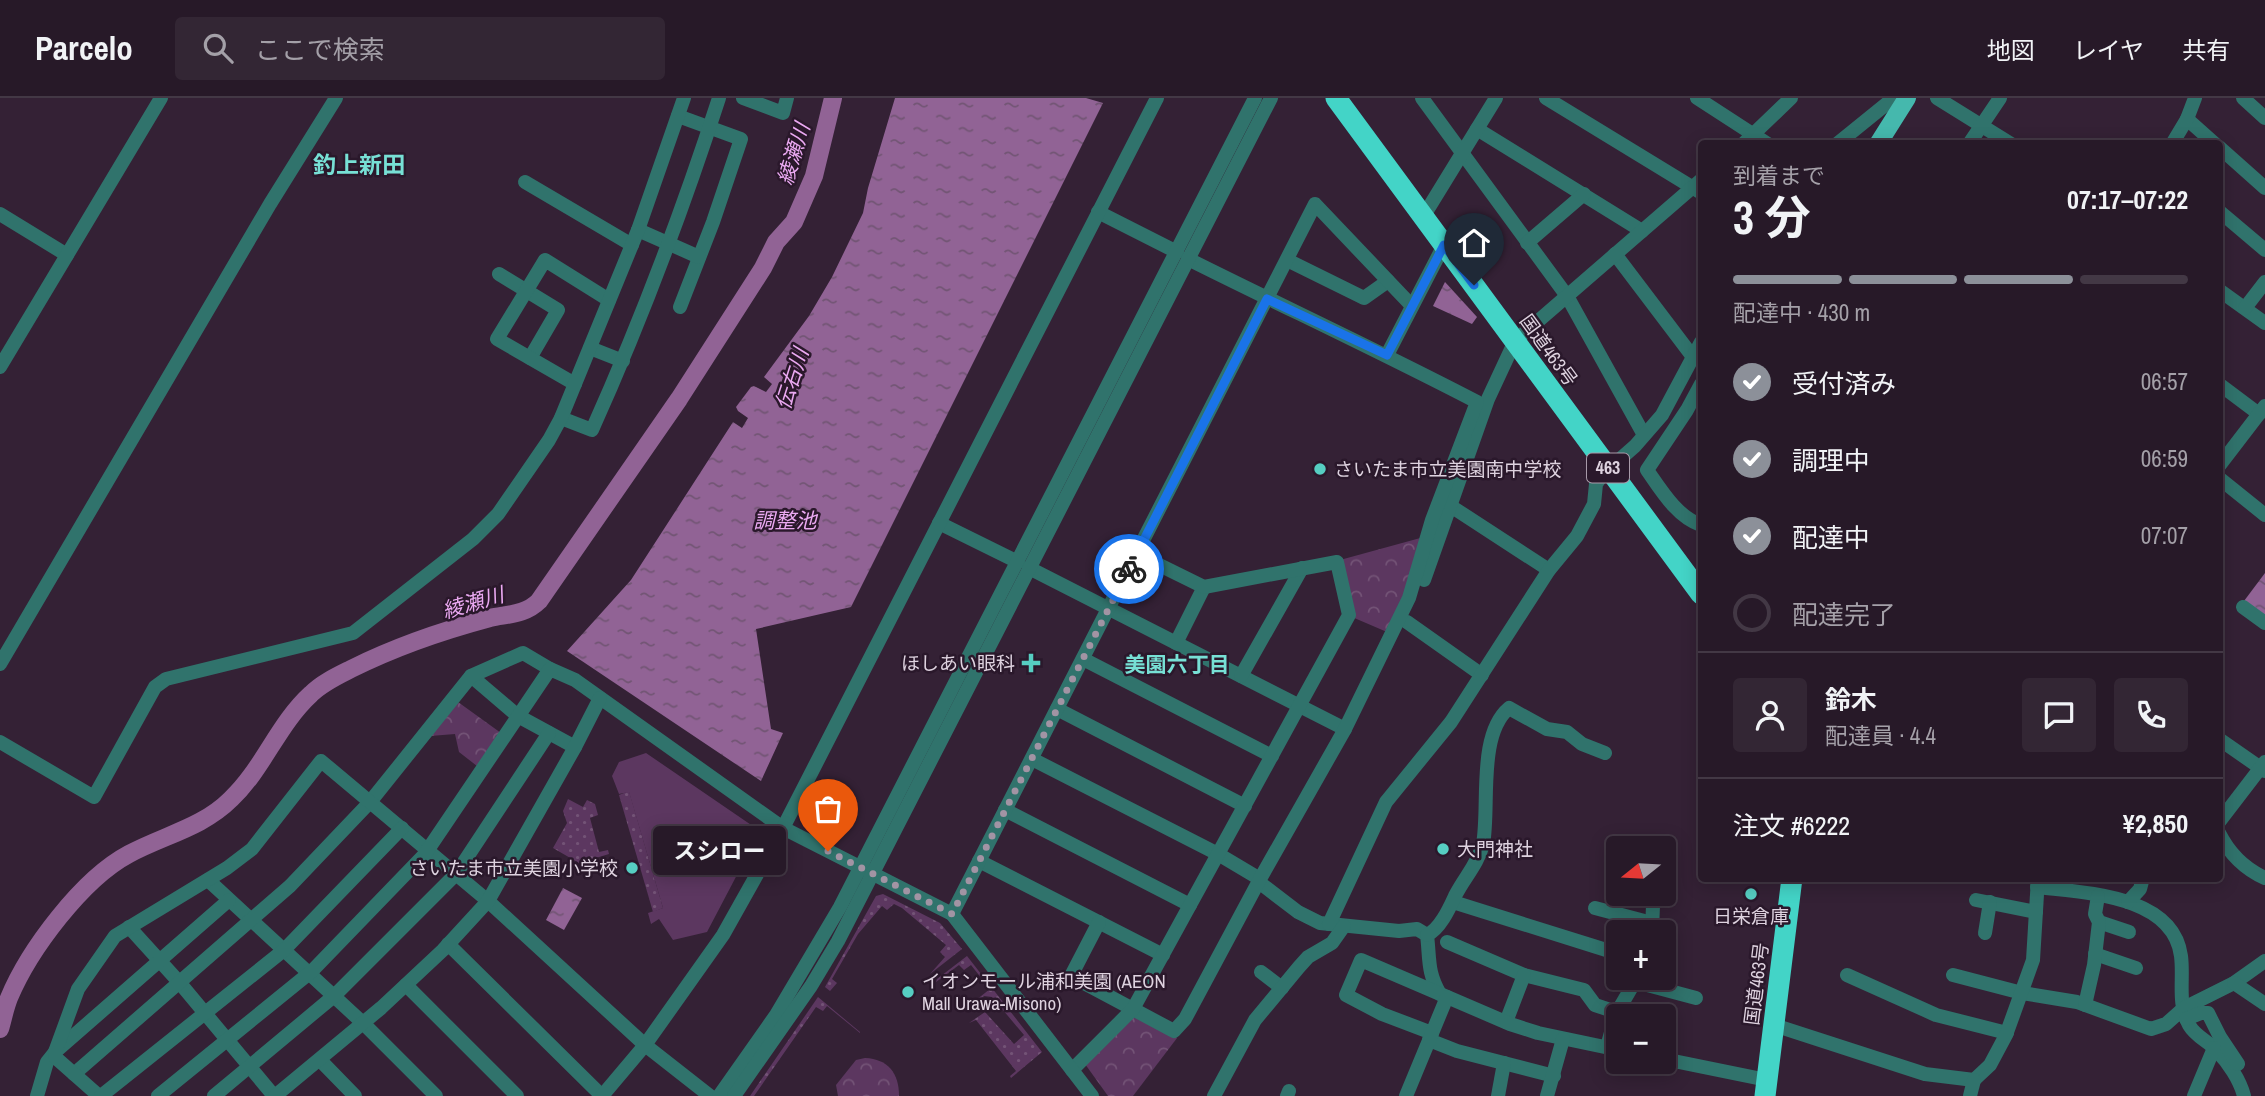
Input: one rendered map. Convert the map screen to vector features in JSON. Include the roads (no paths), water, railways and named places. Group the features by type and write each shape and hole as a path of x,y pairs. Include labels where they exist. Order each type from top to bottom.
{"highway":[{"name":"国道463号","path":"1336,98 1698,590"},
{"name":"国道463号","path":"1766,1088 1792,882"}],"main road":[{"path":"1881,140 1907,98"}],"street":[{"path":"0,367 161,98"},
{"path":"0,664 270,204 336,98"},
{"path":"561,418 593,430 670,244 719,98"},
{"path":"743,98 783,113 787,98"},
{"path":"448,944 602,1096 645,1045 723,935 783,828 1157,98"},
{"path":"734,1096 823,967 867,871 1182,256 1255,98"},
{"path":"1182,256 1271,98"},
{"path":"1422,98 1567,296 1644,435"},
{"path":"1099,922 1071,976 1174,1031 1185,1018 1321,786 1407,621 1488,399 1515,341 1698,186 1546,98"},
{"path":"1697,98 1748,139 1791,98"},
{"path":"1842,140 1890,101 1907,98"},
{"path":"1937,98 2005,140"},
{"path":"1972,140 2000,98"},
{"path":"2174,140 2195,98"},
{"path":"2243,98 2265,118"},
{"path":"1423,217 1477,129 1491,100"},
{"path":"0,742 94,797 155,687 166,679 353,633 473,539 498,514 561,418 638,230 680,103 710,127 741,139 680,307"},
{"path":"2187,119 2211,140"},
{"path":"1477,129 1642,231"},
{"path":"2223,150 2265,188"},
{"path":"526,182 632,245"},
{"path":"1528,243 1584,194"},
{"path":"952,914 1315,204 1412,306"},
{"path":"1098,212 1476,402 1432,520 1409,598 1345,729 1262,883"},
{"path":"0,214 67,255"},
{"path":"2223,214 2265,250"},
{"path":"638,230 699,257"},
{"path":"1387,355 1444,245"},
{"path":"1615,254 1692,357"},
{"path":"575,384 497,339 545,260 609,300"},
{"path":"1287,260 1364,298 1388,281"},
{"path":"499,274 558,310 530,358"},
{"path":"2245,308 2265,282"},
{"path":"2223,293 2265,323"},
{"path":"1214,1096 1255,1020 1308,957 1332,943 1386,802 1451,722 1549,570 1586,520 1594,505 1596,484 1602,475 1635,446 1661,415 1698,347"},
{"path":"590,348 623,361"},
{"path":"2223,386 2262,410 2223,461"},
{"path":"1698,390 1647,470 1672,504 1698,524"},
{"path":"2223,481 2265,515"},
{"path":"1449,505 1549,570"},
{"path":"939,523 1345,729"},
{"path":"1072,1070 1133,1009 1349,615 1337,562 1204,587 1137,554"},
{"path":"1241,676 1302,568"},
{"path":"1176,643 1204,587"},
{"path":"2244,607 2265,623"},
{"path":"1407,621 1482,675"},
{"path":"74,1074 290,886 370,802 471,676 523,653 575,680 783,828 952,914 1092,1096"},
{"path":"1083,659 1272,756"},
{"path":"158,1096 309,973 428,850 550,669"},
{"path":"471,676 518,716 575,747"},
{"path":"129,927 179,982 274,1096 364,1024 448,944 488,901 600,698"},
{"path":"1031,759 1218,854 1262,883 1308,919 1337,925 1417,929 1427,935 1433,933 1461,883 1472,869 1482,846 1485,830 1486,767 1492,738 1502,714 1509,708 1548,729 1567,732 1582,744 1605,753"},
{"path":"1057,709 1245,806"},
{"path":"214,1096 334,996 456,874 549,733"},
{"path":"2223,741 2264,767 2223,817"},
{"path":"402,828 284,950 100,1096 56,1058 55,1052 78,989 115,936 208,880 252,849 321,761 402,828 488,901 645,1045 710,1096"},
{"path":"1005,810 1191,905"},
{"path":"2223,842 2226,848 2254,873 2265,878"},
{"path":"979,861 1163,955"},
{"path":"719,1096 776,1014 840,907 867,871"},
{"path":"208,880 364,1024 436,1096"},
{"path":"2085,1005 2099,922 2095,914 2092,882"},
{"path":"2128,902 2140,889 2142,882"},
{"path":"1970,1096 1974,1080 1990,1065 2007,1033 2033,960 2038,883 2128,902 2152,913 2167,925 2173,932 2181,955 2181,999 2185,1013 2199,1038 2214,1048 2237,1079 2244,1096"},
{"path":"37,1096 47,1062 55,1052 229,900"},
{"path":"1985,933 1983,901 2036,912"},
{"path":"1452,902 1606,950"},
{"path":"1595,908 1629,920"},
{"path":"2099,922 2129,932"},
{"path":"1427,935 1431,980 1443,996"},
{"path":"1447,942 1524,975 1584,990 1595,1005 1606,1009"},
{"path":"2095,954 2136,968"},
{"path":"1553,1076 1457,1051 1346,995 1361,960 1506,1022 1538,1033 1606,1047"},
{"path":"1953,975 2022,993 2085,1005 2151,1029 2185,1013 2265,961"},
{"path":"1262,972 1282,988"},
{"path":"1506,1022 1524,975"},
{"path":"1847,975 1936,1015 2007,1033"},
{"path":"2234,983 2265,1004"},
{"path":"406,985 517,1096"},
{"path":"1669,990 1696,998"},
{"path":"1406,1096 1431,1037 1443,996"},
{"path":"2185,1013 2208,1013 2220,1037 2249,1081 2254,1096"},
{"path":"1774,1025 1926,1074 1974,1080"},
{"path":"1547,1096 1563,1038"},
{"path":"2194,1096 2214,1048"},
{"path":"320,1060 355,1096"},
{"path":"1676,1062 1766,1088"},
{"path":"1498,1096 1504,1063"}],"water":[{"name":"調整池","path":"895,98 1086,98 1103,103 851,607 756,629 771,729 783,733 761,781 567,651 631,580 733,422 742,428 748,418 736,407 751,387 766,392 772,384 764,377 809,316 832,277 863,213"},
{"path":"1445,282 1477,317 1472,324 1433,306"},
{"path":"2265,573 2265,616 2244,601"},
{"path":"563,888 582,898 564,930 546,920"}],"waterway":[{"name":"綾瀬川","path":"0,1029 18,979 43,938 76,898 111,865 220,809 242,787 289,719 315,690 367,661 402,647 473,623 522,611 539,601 679,399 763,268 776,242 794,222 814,176 833,98"}],"place":[{"name":"さいたま市立美園南中学校","path":"1320,469"},
{"name":"ほしあい眼科","path":"1031,663"},
{"name":"大門神社","path":"1443,849"},
{"name":"スシロー","path":"828,851"},
{"name":"さいたま市立美園小学校","path":"632,868"},
{"name":"日栄倉庫","path":"1751,894"},
{"name":"イオンモール浦和美園 (AEON Mall Urawa-Misono)","path":"908,992"}],"district":[{"name":"釣上新田","path":"359,165"},
{"name":"美園六丁目","path":"1177,665"}],"water label":[{"name":"伝右川","path":"792,379"}]}
